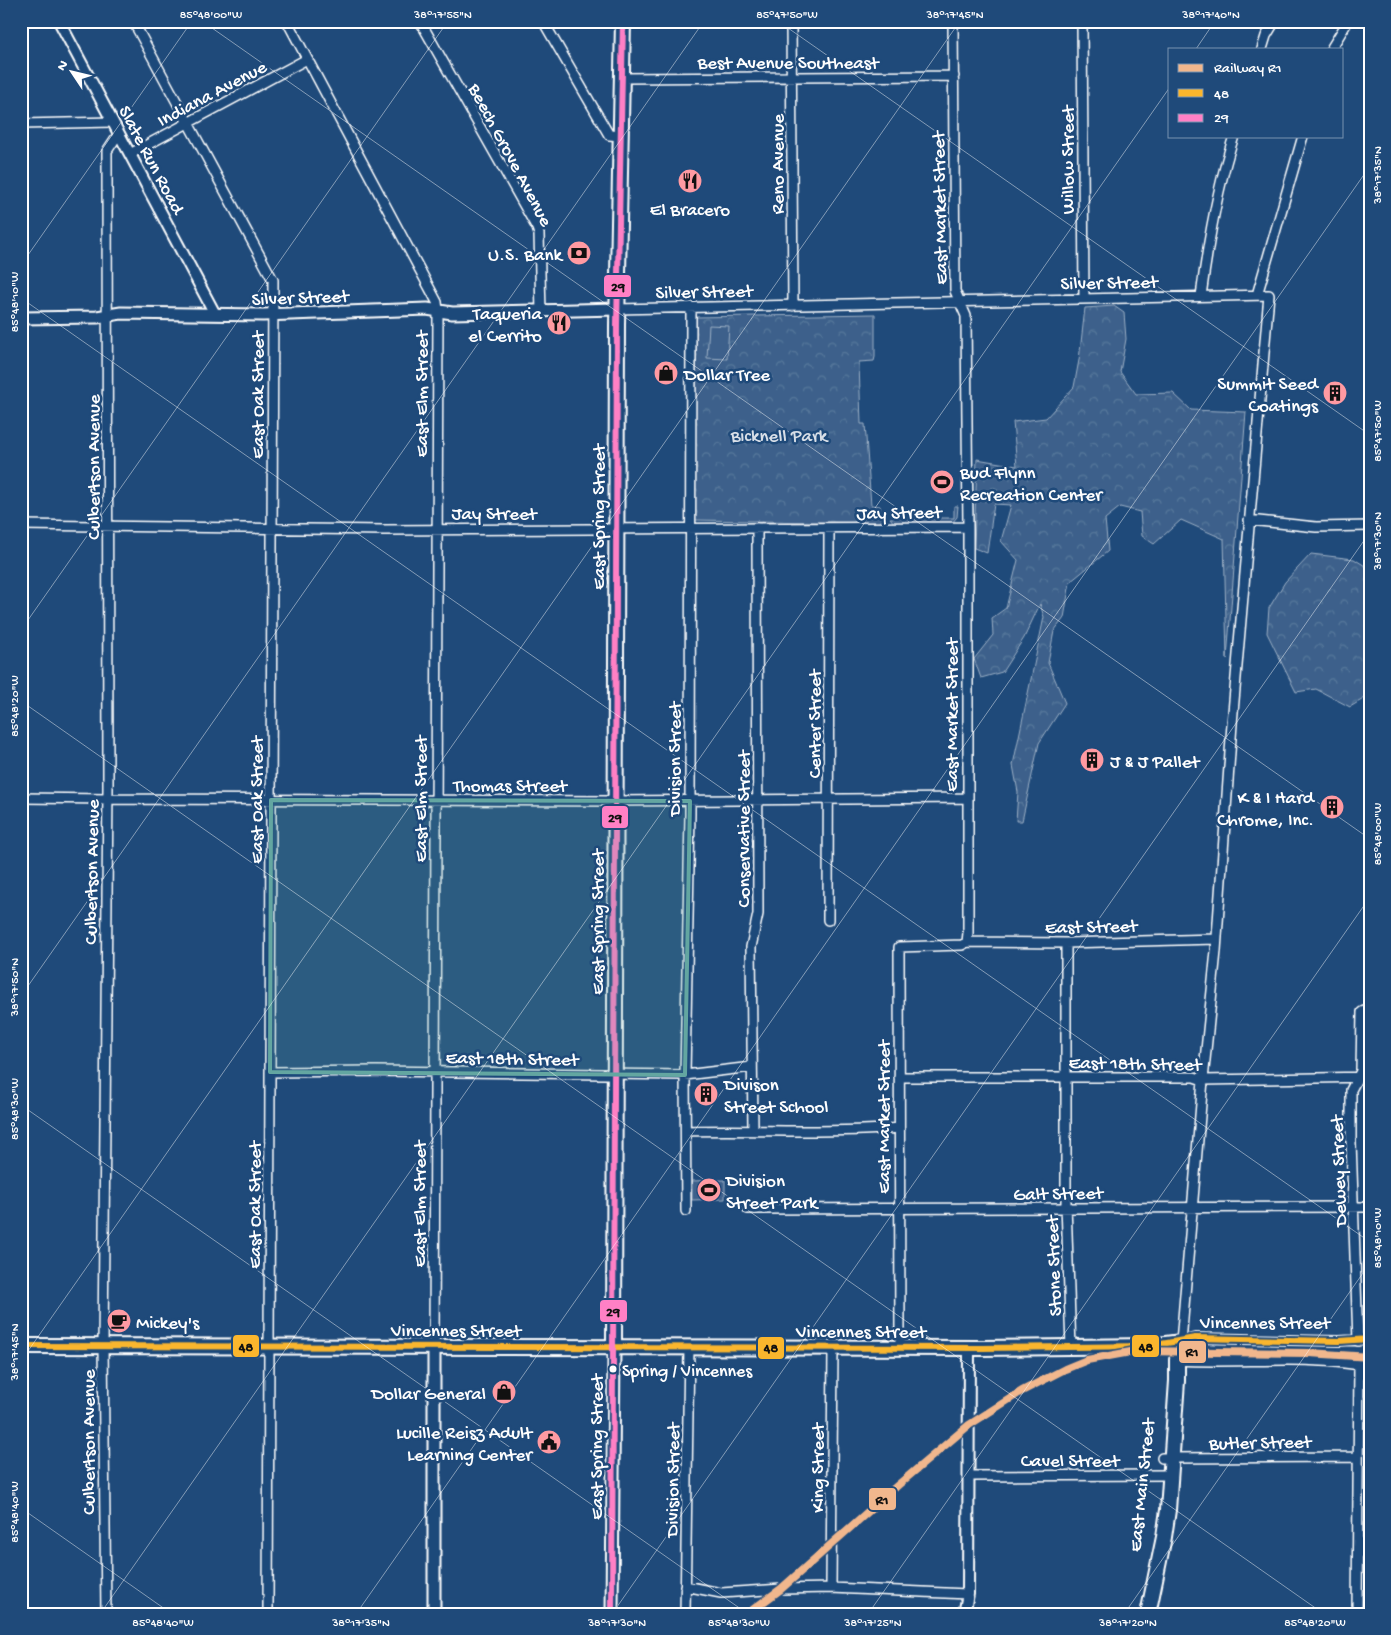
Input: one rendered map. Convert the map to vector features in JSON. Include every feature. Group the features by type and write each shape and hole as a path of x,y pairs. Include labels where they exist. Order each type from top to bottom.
{"main road":[{"name":"East Spring Street","path":"612,1614 615,528 623,21"},
{"name":"Silver Street","path":"21,318 97,317 121,313 273,314 427,309 452,313 617,309"},
{"name":"Vincennes Street","path":"21,1346 833,1349 1071,1348 1150,1346 1181,1342"},
{"name":"East Main Street","path":"1146,1613 1164,1537 1167,1459 1177,1381 1177,1360 1181,1342"},
{"name":"East Elm Street","path":"434,1348 434,1614"}],"street":[{"name":"Slate Run Road","path":"59,21 215,314"},
{"name":"East Oak Street","path":"133,21 273,280 268,1614"},
{"name":"East Elm Street","path":"287,21 437,302 438,311 434,1348"},
{"name":"Beech Grove Avenue","path":"420,21 537,228 539,234 541,312"},
{"path":"543,21 609,135 621,136"},
{"name":"Reno Avenue","path":"791,21 793,306"},
{"name":"East Market Street","path":"900,1348 899,947 953,946 962,945 967,942 968,527 966,316 955,291 953,21"},
{"name":"Willow Street","path":"1082,21 1084,299"},
{"path":"1262,48 1266,36 1275,21"},
{"path":"1332,48 1348,21"},
{"name":"Indiana Avenue","path":"130,154 307,59"},
{"name":"Best Avenue Southeast","path":"622,78 954,76"},
{"path":"21,124 113,122"},
{"name":"Culbertson Avenue","path":"106,1614 103,1346 108,800 108,151 119,134"},
{"path":"1201,296 1209,241 1224,165 1233,138"},
{"path":"1257,295 1302,138"},
{"name":"Silver Street","path":"617,309 1269,295 1249,520"},
{"name":"Division Street","path":"686,1211 685,1074 690,801 691,307"},
{"path":"1181,1342 1216,939 1249,520 1316,527 1370,526"},
{"name":"Jay Street","path":"21,525 272,529 968,527"},
{"name":"Conservative Street","path":"754,1129 751,947 758,914 757,528"},
{"name":"Center Street","path":"828,920 830,528"},
{"name":"Thomas Street","path":"21,798 108,800 615,801 968,798"},
{"name":"East Street","path":"967,942 1216,939"},
{"name":"Stone Street","path":"1066,942 1066,1208 1071,1348"},
{"name":"Dewey Street","path":"1358,1341 1351,1090 1361,1071 1361,1016 1362,1012 1370,1008"},
{"name":"East 18th Street","path":"270,1072 614,1075 685,1074 752,1066"},
{"name":"East 18th Street","path":"899,1076 1194,1077 1203,1080 1370,1077"},
{"path":"686,1131 899,1128"},
{"name":"Galt Street","path":"748,1209 1370,1207"},
{"name":"Vincennes Street","path":"1181,1342 1195,1338 1358,1341 1370,1339"},
{"name":"Division Street","path":"684,1614 689,1348"},
{"path":"964,1614 968,1594 970,1348"},
{"name":"King Street","path":"831,1588 833,1349"},
{"name":"Vincennes Street","path":"1177,1360 1294,1360 1370,1366"},
{"path":"1357,1614 1359,1364"},
{"name":"Butler Street","path":"1167,1459 1358,1457"},
{"name":"Cavel Street","path":"970,1476 1166,1476"},
{"path":"685,1586 721,1593 782,1588 831,1588 968,1594"}],"highlighted area":[{"path":"271,800 690,801 685,1075 270,1072"}],"green space":[{"path":"1114,306 1124,313 1126,339 1120,372 1136,394 1173,393 1191,410 1246,412 1227,659 1224,539 1181,520 1154,544 1142,536 1140,512 1120,507 1105,519 1108,551 1070,582 1064,618 1054,631 1048,663 1065,703 1039,743 1022,821 1016,821 1018,792 1013,765 1044,617 1040,604 1024,638 1002,672 981,678 974,659 993,635 992,618 1006,608 1018,560 1001,541 1011,505 994,504 987,553 974,548 977,459 1017,466 1013,422 1046,418 1074,387 1085,308"},
{"name":"Bicknell Park","path":"875,314 874,361 859,362 861,424 865,424 871,505 880,506 882,519 880,523 695,520 696,317"},
{"path":"709,325 729,326 727,359 707,358"},
{"path":"954,506 958,506 957,517 952,523 894,523 890,518 898,518 899,510 909,510 912,518 954,518"},
{"path":"1311,554 1354,559 1370,569 1370,695 1350,707 1316,689 1296,692 1267,633 1269,608 1285,582"},
{"name":"Division Street Park","path":"725,1180 725,1199 692,1200 692,1181"}],"rail line":[{"name":"R1","path":"747,1614 781,1589 969,1425 1022,1391 1065,1369 1087,1360 1136,1351 1309,1353 1370,1357"}],"transit line":[{"name":"29","path":"612,1614 617,325 623,21"},
{"name":"48","path":"21,1346 982,1348 1150,1346 1195,1338 1339,1341 1370,1339"}],"place":[{"name":"El Bracero","path":"690,181"},
{"name":"U.S. Bank","path":"579,253"},
{"name":"Taqueria el Cerrito","path":"559,323"},
{"name":"Dollar Tree","path":"666,373"},
{"name":"Summit Seed Coatings","path":"1335,393"},
{"name":"Bud Flynn Recreation Center","path":"942,482"},
{"name":"J & J Pallet","path":"1092,760"},
{"name":"K & I Hard Chrome, Inc.","path":"1332,807"},
{"name":"Divison Street School","path":"706,1094"},
{"name":"Division Street Park","path":"709,1190"},
{"name":"Mickey's","path":"119,1321"},
{"name":"Spring / Vincennes","path":"613,1369"},
{"name":"Dollar General","path":"504,1392"},
{"name":"Lucille Reisz Adult Learning Center","path":"549,1442"}]}
